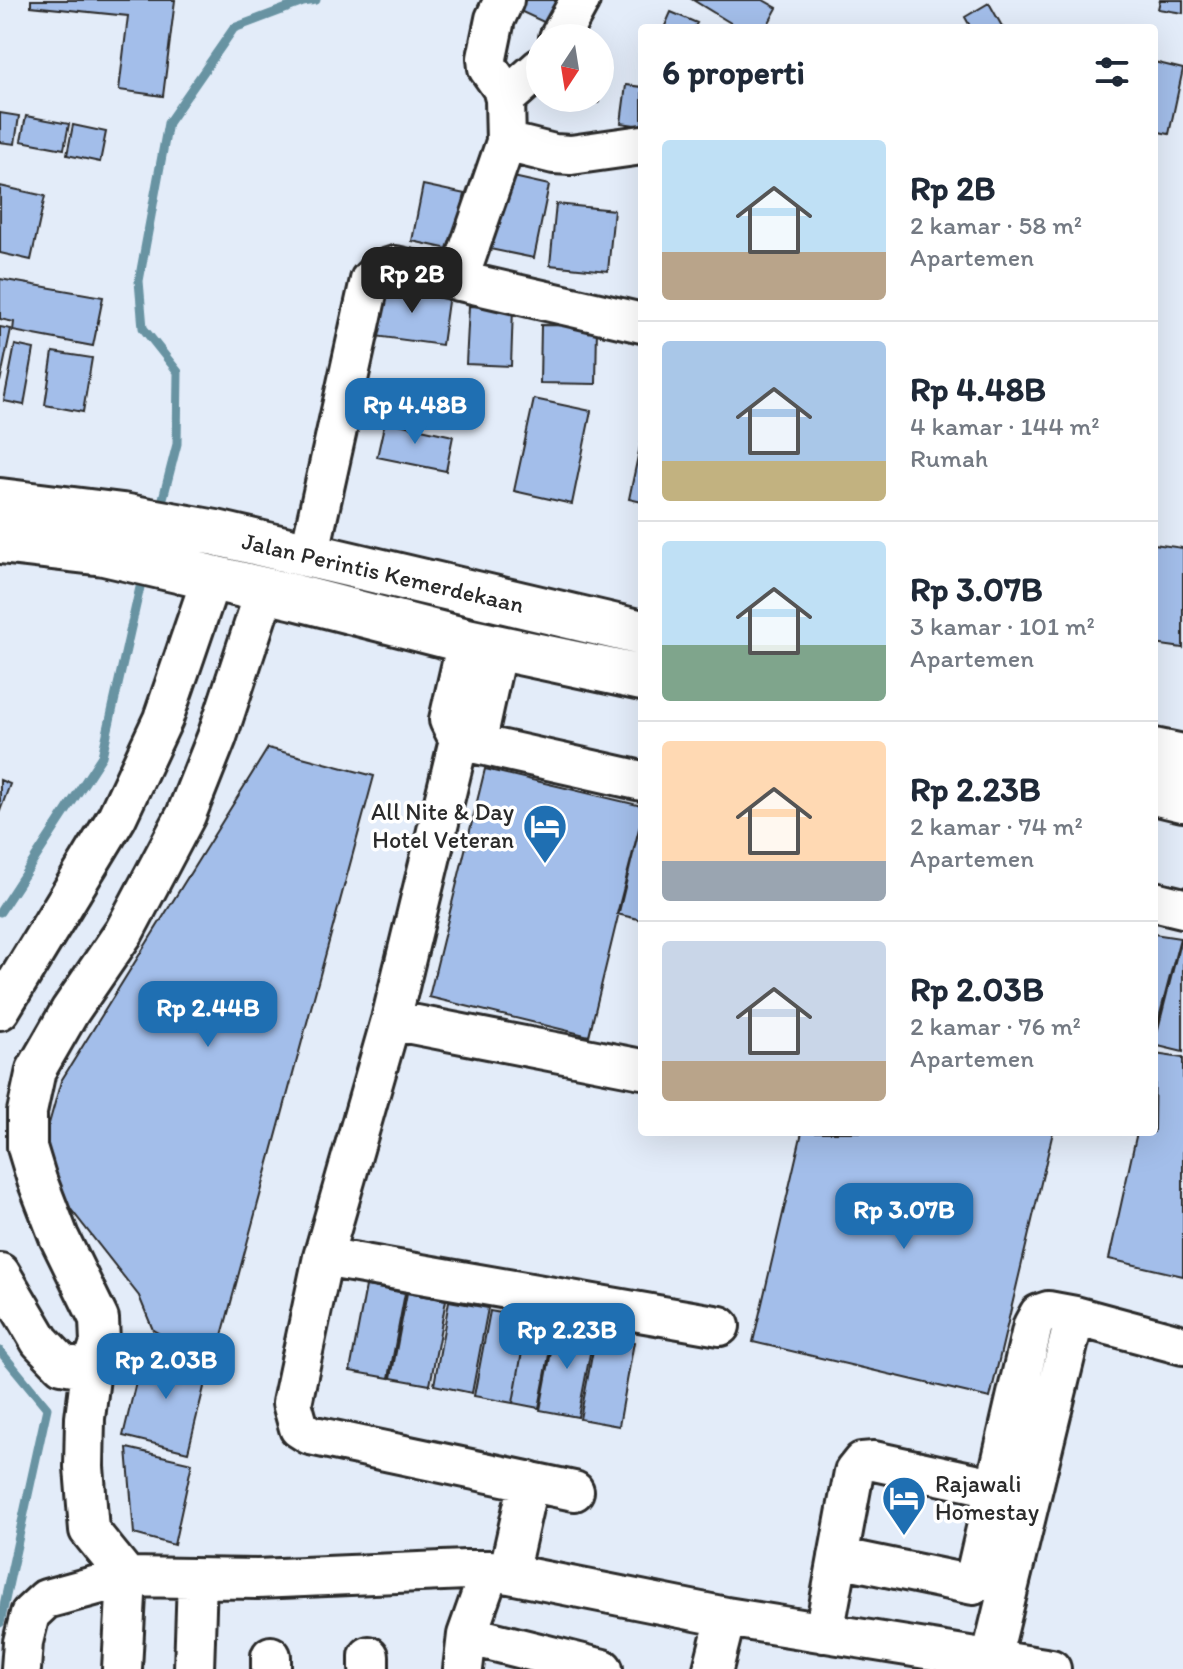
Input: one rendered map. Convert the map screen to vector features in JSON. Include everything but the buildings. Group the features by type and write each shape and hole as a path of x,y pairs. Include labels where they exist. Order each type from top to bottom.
{"highway":[{"path":"0,501 113,535 207,578 482,644 638,677"},
{"name":"Jalan Perintis Kemerdekaan","path":"113,535 216,533 638,632"},
{"path":"0,541 113,535"},
{"path":"282,595 309,556"},
{"path":"1158,752 1183,757"},
{"path":"1158,793 1183,799"}],"street":[{"path":"458,281 506,142 505,99 502,88 488,68 487,58 495,19 504,0"},
{"path":"567,24 580,0"},
{"path":"505,99 526,80"},
{"path":"506,142 571,155 638,146"},
{"path":"309,556 370,280 379,271 395,266 638,322"},
{"path":"70,1011 5,987 117,817 163,719 207,578"},
{"path":"122,1669 127,1577 89,1530 84,1467 85,1418 91,1369 100,1343 99,1319 59,1237 27,1147 27,1112 36,1070 70,1011 124,932 186,815 217,737 282,595"},
{"path":"482,644 480,726 459,740 391,1020 323,1257 292,1403 299,1428 310,1435 574,1491"},
{"path":"459,740 638,780"},
{"path":"1158,902 1183,908"},
{"path":"391,1020 638,1068"},
{"path":"323,1257 720,1326"},
{"path":"0,1273 40,1341 62,1364 91,1369"},
{"path":"991,1659 991,1588 1014,1492 1033,1325 1039,1314 1048,1311 1075,1316 1183,1345"},
{"path":"824,1633 854,1472 862,1462 874,1461 1014,1492"},
{"path":"529,1481 499,1572 465,1652 603,1669"},
{"path":"838,1557 991,1588"},
{"path":"21,1669 30,1614 46,1599 127,1577 257,1579 499,1572 726,1617 1051,1669"},
{"path":"194,1669 197,1579"},
{"path":"713,1669 726,1617"}],"waterway":[{"path":"160,510 177,444 178,372 143,328 139,281 168,123 234,28 316,0"},
{"path":"0,912 102,756 143,574"},
{"path":"0,1351 47,1408 0,1623"}],"place":[{"name":"All Nite & Day Hotel Veteran","path":"545,865"},
{"name":"Rajawali Homestay","path":"904,1537"}]}
